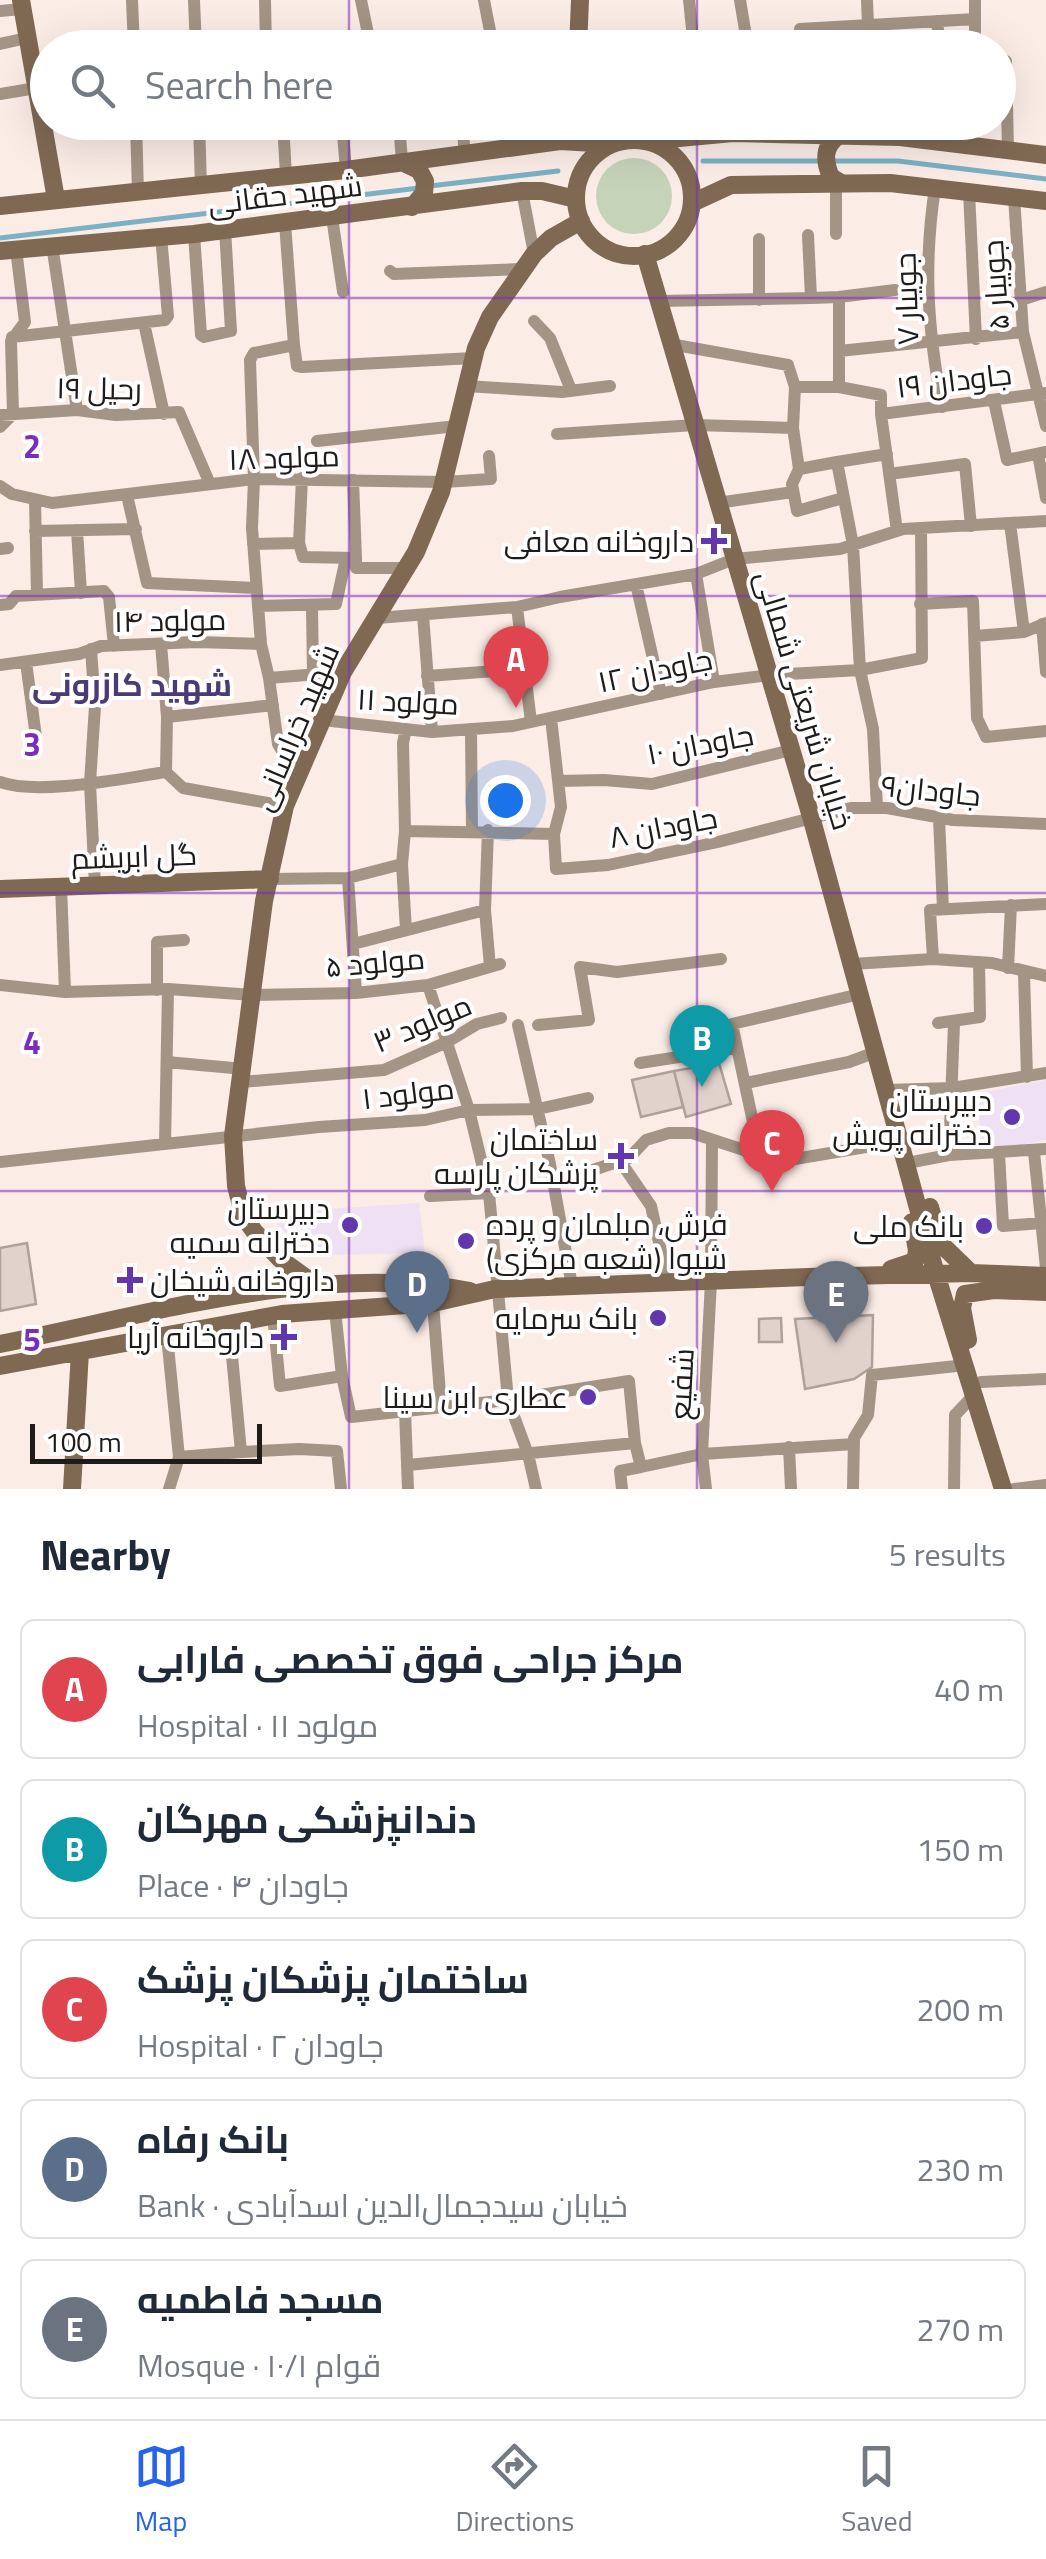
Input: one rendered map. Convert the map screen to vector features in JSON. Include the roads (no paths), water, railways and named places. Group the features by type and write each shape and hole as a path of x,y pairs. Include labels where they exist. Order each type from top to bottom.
{"main road":[{"path":"579,30 580,0"},
{"path":"21,4 30,51"},
{"path":"48,140 56,199"},
{"name":"شهید حقانی","path":"0,206 346,170 465,155 528,140"},
{"name":"شهید حقانی","path":"604,140 615,142"},
{"path":"647,141 662,147 686,170 692,202 682,231 670,244 644,254 621,254 596,242 581,221 576,199 584,168 594,155 615,142 652,140"},
{"path":"834,140 827,147 826,157 832,177 839,183"},
{"path":"925,140 1046,154"},
{"path":"402,162 420,170 424,181 424,193 412,207"},
{"path":"692,202 731,185 839,183 890,183 1046,201"},
{"name":"شهید حقانی","path":"8,250 194,234 522,191 542,190 576,199"},
{"name":"شهید خراسانی","path":"316,1285 269,1250 244,1217 236,1186 233,1136 264,900 285,806 343,672 416,552 444,482 466,386 490,317 534,254 581,221"},
{"name":"خیابان شریعتی شمالی","path":"644,254 812,820 907,1163"},
{"name":"گل ابریشم","path":"0,889 270,878"},
{"path":"867,1276 915,1261 904,1190 907,1163"},
{"path":"907,1163 924,1186 941,1244 970,1274"},
{"path":"907,1163 936,1274 964,1340 1003,1489"},
{"path":"0,1366 273,1315 433,1303 496,1289 936,1274 1046,1276"},
{"path":"0,1344 183,1306 316,1285 430,1284 475,1292"},
{"path":"1014,1489 966,1365 961,1301 965,1294 994,1290 1046,1292"},
{"path":"72,1489 80,1352"}],"street":[{"path":"132,0 133,30"},
{"path":"194,0 195,30"},
{"path":"266,0 266,30"},
{"path":"361,0 367,30"},
{"path":"484,0 490,30"},
{"path":"690,0 692,30"},
{"path":"740,0 745,30"},
{"path":"867,0 868,26"},
{"path":"975,0 975,30"},
{"path":"0,12 21,4"},
{"path":"800,29 975,19"},
{"path":"936,21 937,30"},
{"path":"0,44 26,38"},
{"path":"0,94 30,89"},
{"path":"136,140 138,194"},
{"path":"200,140 201,186"},
{"path":"284,140 286,176"},
{"path":"344,140 346,170"},
{"path":"401,140 402,162"},
{"path":"464,140 465,155"},
{"path":"1008,140 1008,150"},
{"path":"836,234 839,183"},
{"name":"جویبار ۷","path":"935,188 926,267 931,342 942,407"},
{"path":"522,191 534,254"},
{"path":"969,192 976,339"},
{"name":"جویبار ۵","path":"1014,197 1023,332 1046,426"},
{"path":"332,217 343,292"},
{"path":"286,223 295,361 302,367 474,358"},
{"path":"194,234 204,337 230,332 225,229"},
{"path":"12,337 164,320 168,316 161,236"},
{"path":"808,236 811,298"},
{"path":"759,238 759,300"},
{"path":"52,245 78,410"},
{"path":"0,427 6,415 12,337 25,322 8,250"},
{"path":"390,272 521,269"},
{"path":"657,302 839,297 894,290"},
{"path":"1020,300 1046,292"},
{"path":"839,297 839,387"},
{"path":"534,321 550,338 571,390"},
{"path":"144,323 164,414"},
{"path":"839,351 1023,332"},
{"path":"670,344 788,364 795,387 799,470 792,484 797,511 843,498"},
{"path":"261,644 253,544 250,360 254,354 294,345"},
{"path":"466,386 571,390 610,386"},
{"name":"جاودان ۱۹","path":"795,387 839,387 881,395 881,414 1041,394"},
{"path":"994,401 1007,460 1042,453 1046,498"},
{"name":"رحیل ۱۹","path":"6,415 78,410 116,415 179,412 210,484"},
{"path":"881,414 897,531"},
{"path":"557,434 696,425 794,428"},
{"path":"317,441 456,426"},
{"path":"799,470 887,454"},
{"name":"مولود ۱۸","path":"35,500 52,503 254,479 490,479 490,456"},
{"path":"837,462 854,544 860,670 872,730 877,808"},
{"path":"890,474 965,464 970,526"},
{"path":"302,478 302,557 351,558"},
{"path":"258,606 312,607 338,603 351,558 353,480"},
{"path":"0,486 35,500 36,595"},
{"path":"717,502 793,492"},
{"path":"128,495 148,583 256,588"},
{"path":"377,618 517,608 560,596 696,574 734,559 840,549 897,531 1046,521"},
{"path":"1010,523 1024,632"},
{"path":"921,528 920,604 973,601 977,718 986,737 1046,730"},
{"path":"35,531 136,529"},
{"path":"77,530 81,593"},
{"path":"253,544 299,543"},
{"path":"351,558 356,568 406,568"},
{"path":"696,574 714,682"},
{"path":"636,584 660,694"},
{"path":"0,605 9,604 16,596 107,592 114,646"},
{"name":"جاودان ۱۲","path":"551,718 714,682 860,670 922,658 920,604"},
{"path":"312,607 313,675"},
{"path":"517,608 531,722"},
{"path":"423,615 432,732"},
{"path":"975,636 1024,632 1044,623 1046,672"},
{"path":"161,644 167,717 166,772 183,788 285,806"},
{"name":"مولود ۱۴","path":"0,665 114,646 261,644 278,744 298,776"},
{"path":"92,650 95,706 90,783 94,885"},
{"path":"26,662 36,737"},
{"path":"427,676 524,669"},
{"path":"269,678 343,672"},
{"path":"167,717 273,705"},
{"path":"405,831 554,834 562,807 551,718"},
{"name":"مولود ۱۱","path":"322,720 432,732 551,718"},
{"path":"406,729 402,864 406,930"},
{"path":"471,729 472,831"},
{"name":"جاودان ۱۰","path":"558,781 652,784 791,750"},
{"path":"0,782 13,787 90,783 166,772"},
{"name":"جاودان۹","path":"812,820 851,808 877,808 938,818 1046,824"},
{"path":"933,959 938,818"},
{"name":"جاودان ۸","path":"554,834 556,869 608,864 812,820"},
{"path":"352,944 486,910 488,830"},
{"path":"270,878 348,878 402,864"},
{"path":"348,878 356,993"},
{"path":"60,886 66,992"},
{"path":"936,910 1046,904"},
{"path":"1008,968 1011,906"},
{"name":"مولود ۵","path":"0,985 66,992 162,989 254,994 356,993 428,985 495,966 486,910"},
{"path":"165,1144 167,1062 157,942 184,940"},
{"path":"538,1024 589,1020 580,967 616,972 721,959"},
{"path":"852,964 933,959 979,962 1046,976"},
{"path":"938,1022 980,1016 979,962"},
{"path":"1024,973 1027,1077"},
{"path":"428,985 468,1110 489,1194 508,1400 536,1489"},
{"path":"760,1155 732,1024 860,994"},
{"name":"مولود ۳","path":"167,1062 243,1075 384,1070 477,1024 501,1018"},
{"path":"950,1155 954,1022"},
{"path":"518,1025 554,1183 572,1286"},
{"path":"640,1063 737,1048"},
{"path":"746,1083 848,1062 876,1052"},
{"path":"887,1090 952,1088 1046,1073"},
{"name":"مولود ۱","path":"0,1162 425,1120 468,1110 538,1109 588,1098"},
{"path":"554,1183 630,1158 646,1140 669,1133 692,1133 760,1155 795,1159 901,1141"},
{"name":"شفیع","path":"706,1489 702,1454 712,1140"},
{"path":"907,1163 950,1155 1040,1150 1046,1268"},
{"path":"999,1153 1003,1226 1042,1223"},
{"path":"620,1161 651,1206 668,1283"},
{"path":"430,1196 489,1194"},
{"path":"433,1303 441,1407"},
{"path":"336,1310 342,1376 351,1416 508,1400 629,1380 634,1443 641,1467"},
{"path":"273,1315 280,1386 342,1376"},
{"path":"229,1324 241,1452"},
{"path":"167,1336 179,1457 169,1489"},
{"path":"854,1489 854,1438 868,1414 872,1375 966,1365"},
{"path":"954,1489 955,1414 978,1388 1046,1379"},
{"path":"405,1411 408,1489"},
{"path":"408,1465 634,1443"},
{"path":"622,1489 620,1471 702,1454 854,1444"},
{"path":"790,1447 790,1489"},
{"path":"179,1457 299,1449 337,1451 341,1489"},
{"path":"1014,1489 1046,1485"}],"waterway":[{"path":"703,161 820,161"},
{"path":"831,161 898,161 1046,179"},
{"path":"430,186 558,171"},
{"path":"0,238 419,188"}],"place":[{"name":"داروخانه معافی","path":"714,541"},
{"name":"مرکز جراحی فوق تخصصی فارابی","path":"516,708"},
{"name":"دندانپزشکی مهرگان","path":"702,1087"},
{"name":"دبیرستان دخترانه پویش","path":"1012,1117"},
{"name":"ساختمان پزشکان پارسه","path":"621,1156"},
{"name":"ساختمان پزشکان پزشک","path":"772,1192"},
{"name":"دبیرستان دخترانه سمیه","path":"350,1225"},
{"name":"بانک ملی","path":"984,1226"},
{"name":"فرش، مبلمان و پرده شیوا (شعبه مرکزی)","path":"466,1241"},
{"name":"داروخانه شیخان","path":"130,1280"},
{"name":"بانک سرمایه","path":"658,1318"},
{"name":"بانک رفاه","path":"417,1333"},
{"name":"داروخانه آریا","path":"284,1337"},
{"name":"مسجد فاطمیه","path":"836,1343"},
{"name":"عطاری ابن سینا","path":"588,1397"}],"district":[{"name":"شهید کازرونی","path":"132,684"}]}
